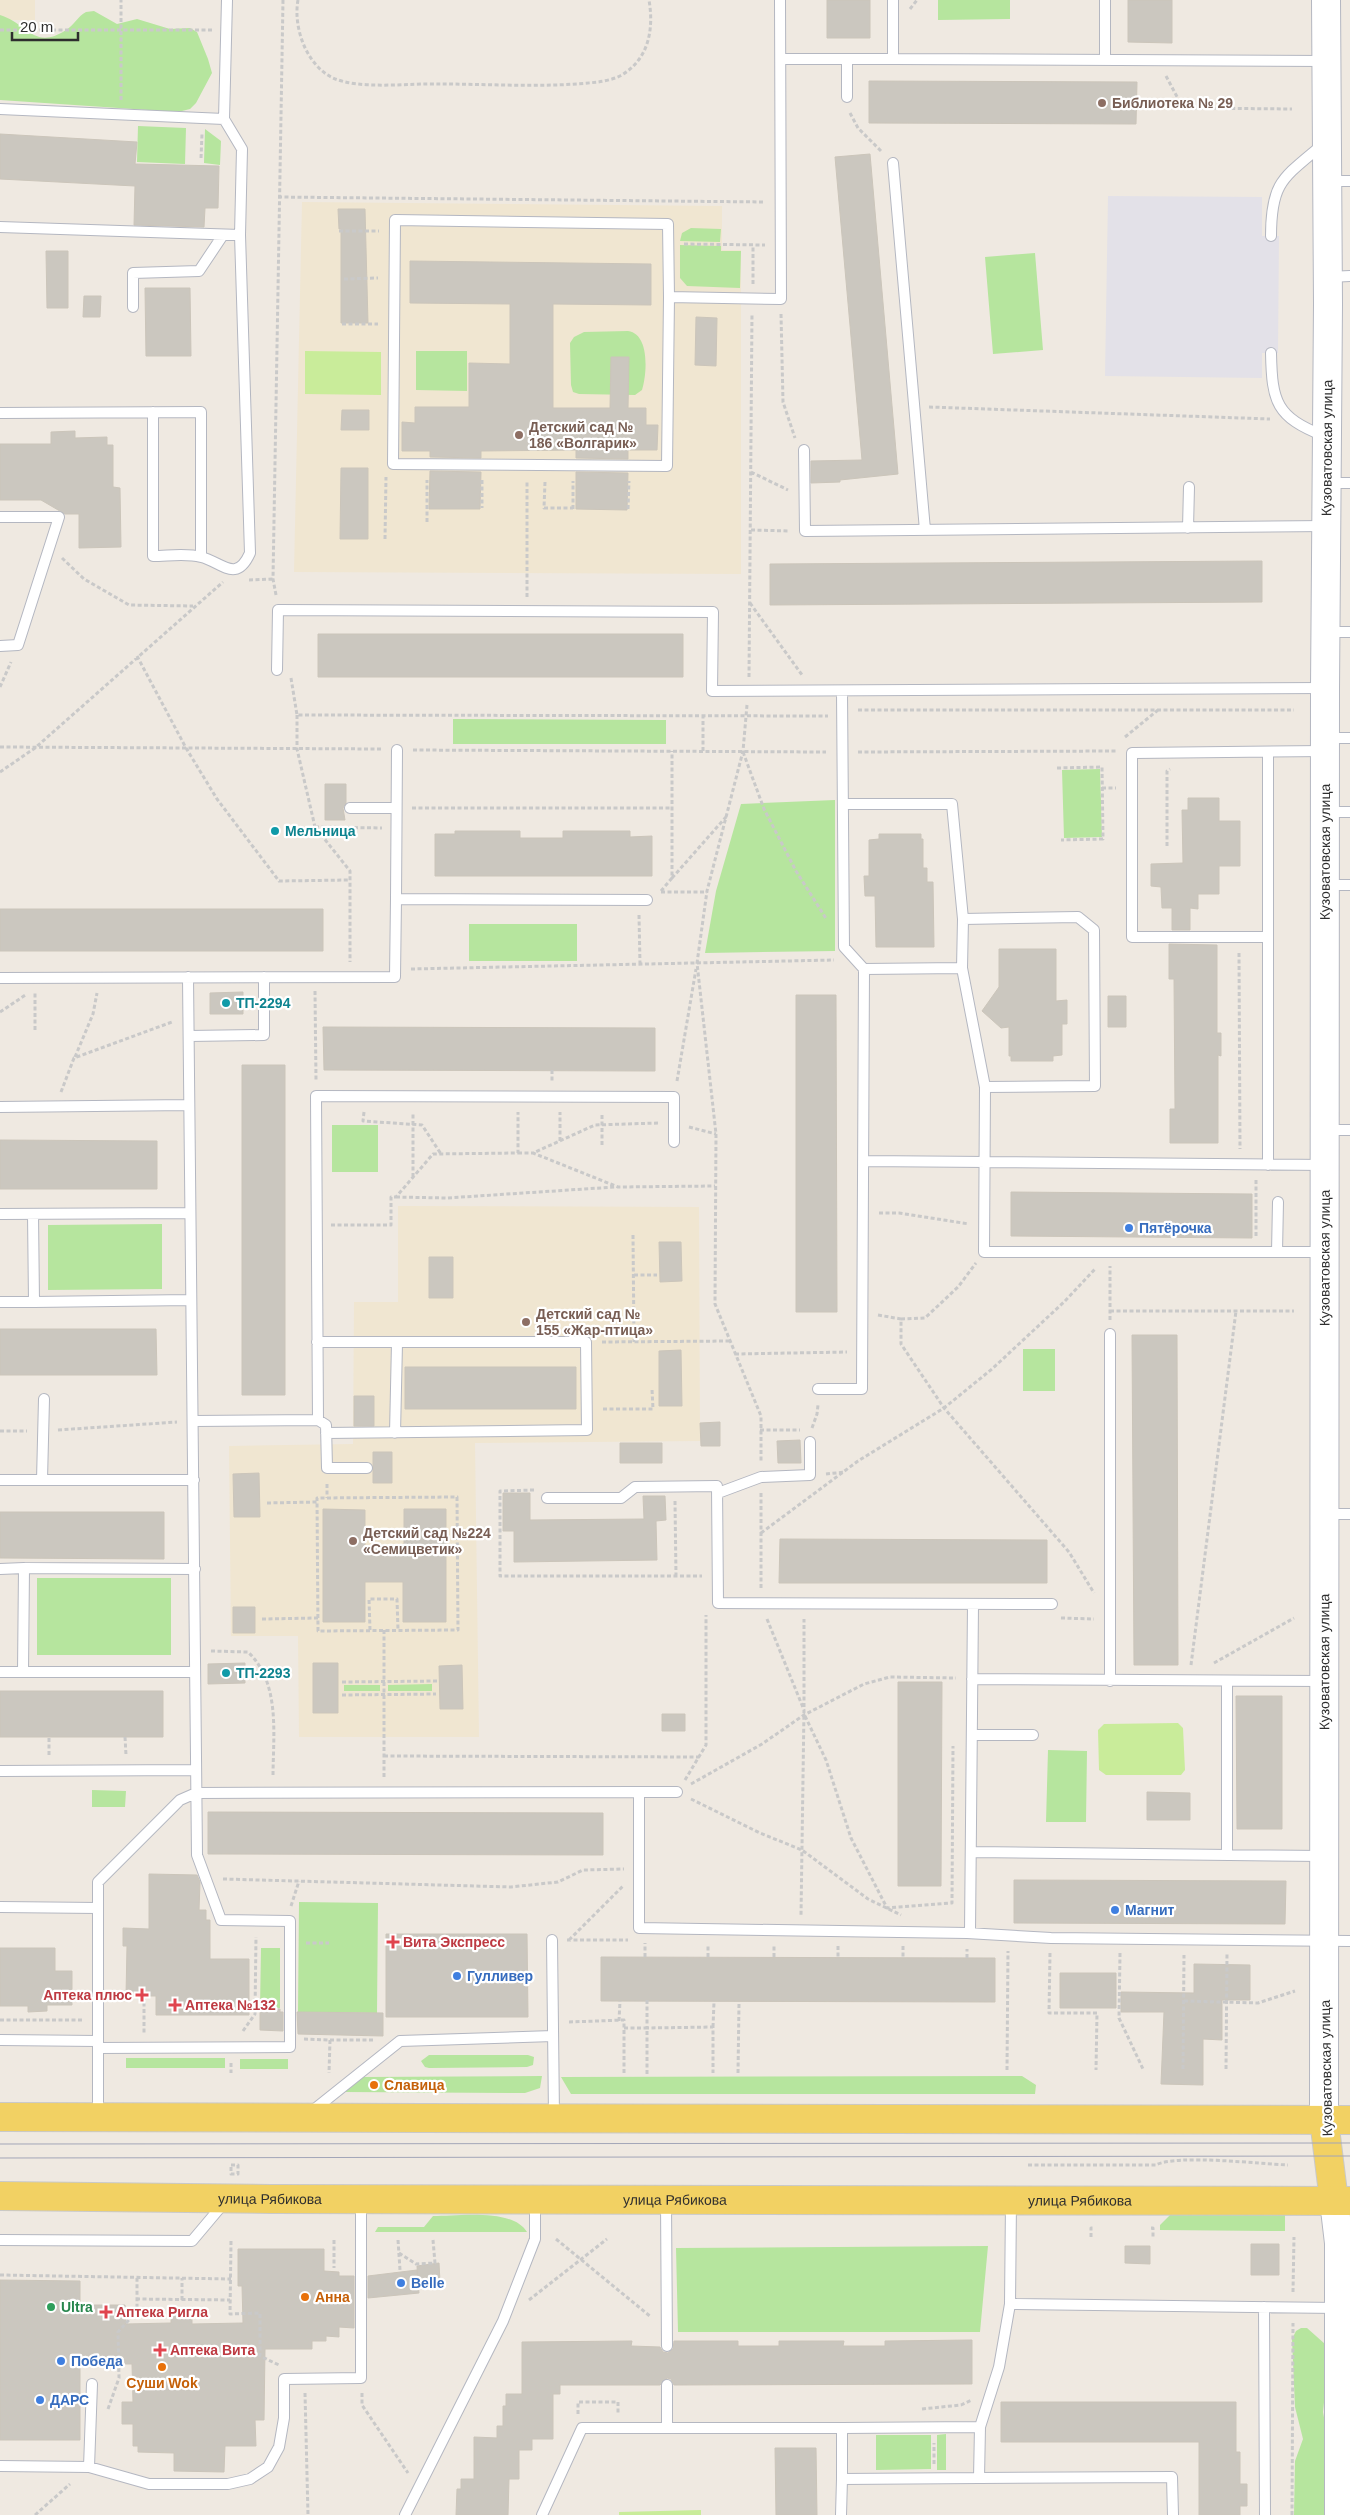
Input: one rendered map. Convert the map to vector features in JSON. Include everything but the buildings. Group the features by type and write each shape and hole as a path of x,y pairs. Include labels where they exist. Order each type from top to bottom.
{"main road":[{"path":"0,2117 1337,2120"},
{"name":"Кузоватовская улица","path":"1337,2120 1342,2201"},
{"name":"улица Рябикова","path":"0,2196 229,2186 361,2197 1342,2201"}],"street":[{"name":"Кузоватовская улица","path":"1326,0 1327,141 1339,181 1339,277 1328,437 1339,483 1327,526 1338,632 1326,688 1334,742 1338,812 1338,1130 1326,1166 1326,1252 1338,1514 1326,1681 1325,1856 1337,1941 1337,2120"},
{"name":"Кузоватовская улица","path":"1339,2515 1345,2469 1339,2308 1339,2243 1342,2201"}],"lane":[{"path":"153,412 153,556 201,557 232,570 245,563 250,553 240,235 242,149 224,119 227,0"},
{"path":"669,297 781,299 780,0"},
{"path":"893,0 893,59"},
{"path":"1105,0 1105,59"},
{"path":"781,59 1326,61"},
{"path":"847,59 847,98"},
{"path":"0,109 224,119"},
{"path":"1271,236 1272,204 1276,190 1292,171 1327,141"},
{"path":"893,163 925,530"},
{"path":"395,220 668,224 668,243 667,466 393,464 395,220"},
{"path":"0,227 240,235"},
{"path":"133,307 133,273 199,271 222,234"},
{"path":"1271,353 1271,385 1274,397 1283,412 1303,427 1328,437"},
{"path":"0,413 201,412 201,557"},
{"path":"804,450 805,531 1327,526"},
{"path":"1188,528 1190,486"},
{"path":"0,517 58,517 18,645 0,646"},
{"path":"277,670 278,610 713,612 712,691 842,692 1326,688"},
{"path":"818,1389 862,1389 864,969 844,947 842,692"},
{"path":"1268,937 1132,937 1132,753 1268,752 1334,742"},
{"path":"0,978 395,977 397,750"},
{"path":"1268,752 1268,1165"},
{"path":"843,804 952,804 962,919 962,968 985,1087 984,1252 1326,1252"},
{"path":"350,808 396,808"},
{"path":"396,899 643,900"},
{"path":"962,919 1078,917 1094,930 1095,1086 985,1087"},
{"path":"864,969 962,968"},
{"path":"0,2040 144,2048 290,2047 290,1921 220,1920 197,1854 188,977"},
{"path":"189,1036 264,1035 264,977"},
{"path":"318,1420 316,1096 674,1096 674,1142"},
{"path":"0,1107 189,1105"},
{"path":"863,1161 1326,1166"},
{"path":"1277,1252 1278,1202"},
{"path":"0,1214 190,1213"},
{"path":"34,1214 34,1302"},
{"path":"0,1302 190,1300"},
{"path":"1110,1334 1110,1681"},
{"path":"318,1342 586,1342 587,1430 326,1433"},
{"path":"395,1433 397,1343"},
{"path":"42,1480 44,1399"},
{"path":"194,1421 318,1420 326,1425 327,1468 367,1468"},
{"path":"718,1494 761,1477 810,1475 810,1442"},
{"path":"0,1480 194,1480"},
{"path":"547,1498 622,1498 635,1486 717,1486 718,1603 1052,1604"},
{"path":"23,1672 24,1568"},
{"path":"0,1569 195,1569"},
{"path":"970,1933 973,1604"},
{"path":"0,1672 196,1672"},
{"path":"972,1679 1110,1681 1190,1679 1227,1682 1326,1681"},
{"path":"1227,1682 1227,1855"},
{"path":"972,1735 1033,1735"},
{"path":"0,1771 196,1770"},
{"path":"98,2117 98,1882 180,1800 196,1792 384,1794 677,1792"},
{"path":"639,1792 640,1928 970,1933 1051,1938 1337,1941"},
{"path":"972,1852 1325,1856"},
{"path":"0,1907 98,1908"},
{"path":"552,1940 554,2118"},
{"path":"305,2118 400,2041 553,2036"},
{"path":"0,2240 192,2241 229,2186"},
{"path":"0,2466 89,2467 149,2484 228,2484 250,2479 268,2467 279,2447 284,2418 284,2378 362,2378 361,2197"},
{"path":"405,2515 503,2321 535,2239 535,2198"},
{"path":"666,2198 667,2346"},
{"path":"979,2478 980,2427 999,2367 1010,2304 1011,2200"},
{"path":"1010,2304 1339,2308"},
{"path":"1264,2307 1265,2515"},
{"path":"89,2467 92,2384"},
{"path":"667,2428 668,2385"},
{"path":"542,2515 582,2428 980,2427"},
{"path":"842,2428 842,2515"},
{"path":"842,2479 1172,2477 1172,2515"}],"path":[{"path":"121,0 121,115"},
{"path":"278,610 273,579 278,197 283,0"},
{"path":"298,0 297,22 302,46 318,65 333,78 359,83 486,84 583,84 602,82 620,75 636,63 646,49 651,32 652,16 649,0"},
{"path":"0,30 226,30"},
{"path":"1164,72 1184,108 1292,109"},
{"path":"847,98 851,116 858,128 893,163"},
{"path":"201,158 203,118"},
{"path":"278,197 781,202"},
{"path":"339,231 394,231"},
{"path":"668,243 781,245"},
{"path":"674,1096 697,964 707,892 743,751 748,691 750,602 753,245"},
{"path":"344,279 394,278"},
{"path":"781,299 783,402 793,436 804,450"},
{"path":"342,324 394,324"},
{"path":"914,407 1293,420"},
{"path":"385,539 386,470 393,464"},
{"path":"427,522 428,464"},
{"path":"482,464 482,508"},
{"path":"527,465 527,611"},
{"path":"553,482 544,482 544,508 573,508 573,465"},
{"path":"628,510 629,466"},
{"path":"751,472 805,498"},
{"path":"563,482 573,483"},
{"path":"751,530 805,531"},
{"path":"49,547 84,579 129,605 194,606"},
{"path":"244,580 273,579"},
{"path":"0,772 35,748 137,656 225,581"},
{"path":"750,602 814,692"},
{"path":"0,687 18,645"},
{"path":"137,656 186,748 217,799 279,881 350,880"},
{"path":"291,675 297,715 297,749 315,827 350,871 350,970"},
{"path":"297,715 746,716 843,715 858,710 1294,710"},
{"path":"1123,739 1158,710"},
{"path":"703,716 703,751"},
{"path":"1109,750 1116,744"},
{"path":"0,747 843,752 1109,750 1132,753"},
{"path":"672,751 672,878"},
{"path":"743,751 764,809 796,871 823,916 844,938"},
{"path":"1057,768 1102,767 1103,839 1061,840"},
{"path":"1167,846 1166,771 1172,767"},
{"path":"396,808 672,808"},
{"path":"661,892 726,817"},
{"path":"315,827 396,828"},
{"path":"640,964 643,900"},
{"path":"1239,937 1240,1164"},
{"path":"395,969 856,960"},
{"path":"697,964 716,1134 715,1304 761,1416 761,1603 804,1710"},
{"path":"315,977 316,1096"},
{"path":"55,1106 93,1014 100,978"},
{"path":"0,1012 35,988 35,1030"},
{"path":"74,1058 175,1020"},
{"path":"364,1096 364,1121 422,1125 441,1154"},
{"path":"518,1096 518,1153"},
{"path":"560,1096 560,1141"},
{"path":"602,1096 602,1145"},
{"path":"413,1124 413,1177"},
{"path":"533,1153 595,1125"},
{"path":"396,1197 433,1154 533,1153 618,1187"},
{"path":"1255,1252 1256,1165"},
{"path":"317,1226 391,1225 391,1197 447,1198 618,1187 715,1186"},
{"path":"863,1213 899,1213 984,1227"},
{"path":"633,1235 634,1342"},
{"path":"862,1315 901,1319 925,1318 958,1287 984,1252"},
{"path":"761,1534 858,1461 944,1408 992,1369 1064,1302 1110,1253"},
{"path":"634,1275 657,1275"},
{"path":"1110,1311 1294,1311"},
{"path":"1190,1679 1236,1311"},
{"path":"901,1319 901,1344 944,1408 1068,1552 1110,1619"},
{"path":"586,1342 730,1341"},
{"path":"735,1354 862,1352"},
{"path":"587,1410 653,1408 652,1389"},
{"path":"760,1430 812,1430 818,1414 818,1389"},
{"path":"0,1431 194,1421"},
{"path":"675,1486 676,1576"},
{"path":"547,1498 540,1490 500,1491 500,1576 718,1576"},
{"path":"457,1497 458,1630 318,1631 318,1618 317,1498 457,1497"},
{"path":"266,1502 318,1502"},
{"path":"370,1630 369,1599 398,1599 398,1630"},
{"path":"801,1930 804,1604"},
{"path":"1052,1604 1051,1618 1110,1619"},
{"path":"677,1792 706,1745 706,1613"},
{"path":"262,1619 318,1618"},
{"path":"1190,1679 1294,1618"},
{"path":"384,1630 384,1794"},
{"path":"196,1650 248,1652 261,1668 270,1692 273,1714 273,1793"},
{"path":"677,1792 762,1744 804,1715 864,1684 890,1677 972,1679"},
{"path":"954,1678 954,1688"},
{"path":"342,1682 436,1681"},
{"path":"342,1694 436,1694"},
{"path":"804,1715 826,1760 852,1838 887,1908"},
{"path":"887,1908 952,1903 954,1737"},
{"path":"384,1756 699,1757"},
{"path":"677,1792 760,1833 802,1850 868,1899 905,1916"},
{"path":"206,1878 531,1887 558,1882 584,1870 639,1869"},
{"path":"569,1940 639,1869"},
{"path":"291,1901 299,1881"},
{"path":"231,2073 230,2047 255,2014 256,1921"},
{"path":"1051,1938 1049,2012 1097,2013 1096,2070"},
{"path":"1120,1938 1119,2018 1144,2069"},
{"path":"1183,2069 1185,1939"},
{"path":"552,1940 629,1940"},
{"path":"639,1940 645,1940 645,1957"},
{"path":"1226,2069 1227,1940"},
{"path":"708,1941 708,1957"},
{"path":"765,1942 774,1942 774,1957"},
{"path":"838,1942 838,1958"},
{"path":"290,1943 329,1943"},
{"path":"894,1943 912,1944"},
{"path":"903,1944 903,1958"},
{"path":"1007,1946 1007,2070"},
{"path":"1184,2001 1258,2003 1294,1991"},
{"path":"144,1996 144,2048"},
{"path":"647,2000 647,2074"},
{"path":"619,2021 620,2001"},
{"path":"713,2073 714,2002"},
{"path":"738,2073 739,2003"},
{"path":"0,2020 98,2020"},
{"path":"552,2022 624,2020 624,2074"},
{"path":"624,2028 714,2027"},
{"path":"301,2039 380,2040"},
{"path":"329,2073 330,2040"},
{"path":"1028,2165 1156,2165 1164,2161 1288,2165"},
{"path":"1091,2237 1091,2228 1100,2228"},
{"path":"1144,2228 1154,2228 1153,2237"},
{"path":"1292,2515 1294,2237"},
{"path":"503,2321 607,2239"},
{"path":"334,2240 334,2268"},
{"path":"398,2240 400,2270"},
{"path":"399,2253 416,2264 435,2263 433,2240"},
{"path":"556,2240 667,2330"},
{"path":"231,2241 230,2314 260,2313 260,2356 305,2378"},
{"path":"0,2275 231,2279"},
{"path":"107,2413 119,2378 118,2332 137,2311 137,2278"},
{"path":"182,2278 182,2300"},
{"path":"136,2299 230,2300"},
{"path":"362,2378 362,2405 419,2488"},
{"path":"913,2410 961,2405 975,2397"},
{"path":"578,2422 578,2402 618,2402 618,2418"},
{"path":"306,2408 308,2515"},
{"path":"934,2427 934,2478"},
{"path":"35,2515 89,2467"}],"shaded area":[{"path":"0,0 35,0 35,20 0,20"},
{"path":"1108,196 1262,197 1262,236 1279,236 1278,353 1262,353 1262,378 1105,376"},
{"name":"Детский сад № 186 «Волгарик»","path":"302,202 722,206 722,250 741,250 741,574 294,572"},
{"path":"398,1206 699,1207 700,1441 475,1443 479,1737 299,1737 298,1636 231,1636 229,1446 353,1444 354,1302 398,1302"}],"green space":[{"path":"938,0 1010,0 1010,19 938,20"},
{"path":"94,11 117,24 137,19 170,29 190,28 197,32 212,73 196,103 190,109 178,112 0,100 0,15 38,37 46,38 66,30 86,12"},
{"path":"138,126 186,128 185,164 137,162"},
{"path":"205,129 221,141 220,165 204,163"},
{"path":"691,228 721,229 720,242 680,241 682,233"},
{"path":"680,245 721,246 721,251 741,251 740,288 687,286 680,278"},
{"path":"1035,253 1043,350 993,354 985,257"},
{"path":"628,331 640,339 643,347 646,365 642,390 635,395 579,394 573,392 571,385 570,343 574,337 584,332"},
{"path":"305,351 381,352 381,395 305,394"},
{"path":"416,351 467,351 467,391 416,390"},
{"path":"453,719 666,720 666,744 453,744"},
{"path":"1100,769 1102,837 1064,838 1062,770"},
{"path":"835,800 835,951 705,953 716,891 741,804"},
{"path":"469,924 577,924 577,961 469,961"},
{"path":"332,1125 378,1125 378,1172 332,1172"},
{"path":"162,1224 162,1289 48,1290 48,1225"},
{"path":"1023,1349 1055,1349 1055,1391 1023,1391"},
{"path":"37,1578 171,1578 171,1655 37,1655"},
{"path":"432,1684 432,1691 388,1691 388,1685"},
{"path":"344,1685 380,1685 380,1691 344,1691"},
{"path":"1178,1723 1183,1728 1185,1770 1181,1775 1106,1775 1099,1770 1098,1730 1104,1724"},
{"path":"1048,1750 1087,1751 1086,1822 1046,1822"},
{"path":"92,1790 126,1791 125,1807 92,1807"},
{"path":"299,1902 378,1903 377,2013 298,2012"},
{"path":"261,1948 280,1948 280,2008 260,2008"},
{"path":"429,2055 528,2055 534,2057 533,2065 527,2067 429,2068 425,2067 421,2061"},
{"path":"126,2058 225,2058 225,2068 126,2068"},
{"path":"240,2059 288,2059 288,2069 240,2069"},
{"path":"542,2076 540,2088 525,2093 344,2092 363,2077"},
{"path":"1022,2076 1036,2085 1035,2094 571,2094 561,2077"},
{"path":"1170,2215 1285,2215 1285,2231 1160,2230 1160,2225"},
{"path":"433,2216 498,2216 520,2224 527,2232 375,2232 378,2227 424,2227"},
{"path":"988,2246 980,2332 678,2332 676,2248"},
{"path":"1301,2328 1307,2328 1325,2344 1327,2374 1323,2412 1327,2434 1332,2515 1294,2515 1295,2461 1303,2439 1295,2407 1292,2339 1296,2331"},
{"path":"946,2434 946,2470 937,2470 937,2435"},
{"path":"876,2435 931,2435 931,2469 876,2470"},
{"path":"701,2510 701,2515 619,2515 619,2512"}],"tram line":[{"path":"0,2144 1350,2143"},
{"path":"0,2158 1350,2156"}],"place":[{"name":"Библиотека № 29","path":"1102,103"},
{"name":"Детский сад № 186 «Волгарик»","path":"519,435"},
{"name":"Мельница","path":"275,831"},
{"name":"ТП-2294","path":"226,1003"},
{"name":"Пятёрочка","path":"1129,1228"},
{"name":"Детский сад № 155 «Жар-птица»","path":"526,1322"},
{"name":"Детский сад №224 «Семицветик»","path":"353,1541"},
{"name":"ТП-2293","path":"226,1673"},
{"name":"Магнит","path":"1115,1910"},
{"name":"Вита Экспресс","path":"393,1942"},
{"name":"Гулливер","path":"457,1976"},
{"name":"Аптека плюс","path":"142,1995"},
{"name":"Аптека №132","path":"175,2005"},
{"name":"Славица","path":"374,2085"},
{"name":"Belle","path":"401,2283"},
{"name":"Анна","path":"305,2297"},
{"name":"Ultra","path":"51,2307"},
{"name":"Аптека Ригла","path":"106,2312"},
{"name":"Аптека Вита","path":"160,2350"},
{"name":"Победа","path":"61,2361"},
{"name":"Суши Wok","path":"162,2367"},
{"name":"ДАРС","path":"40,2400"}]}
